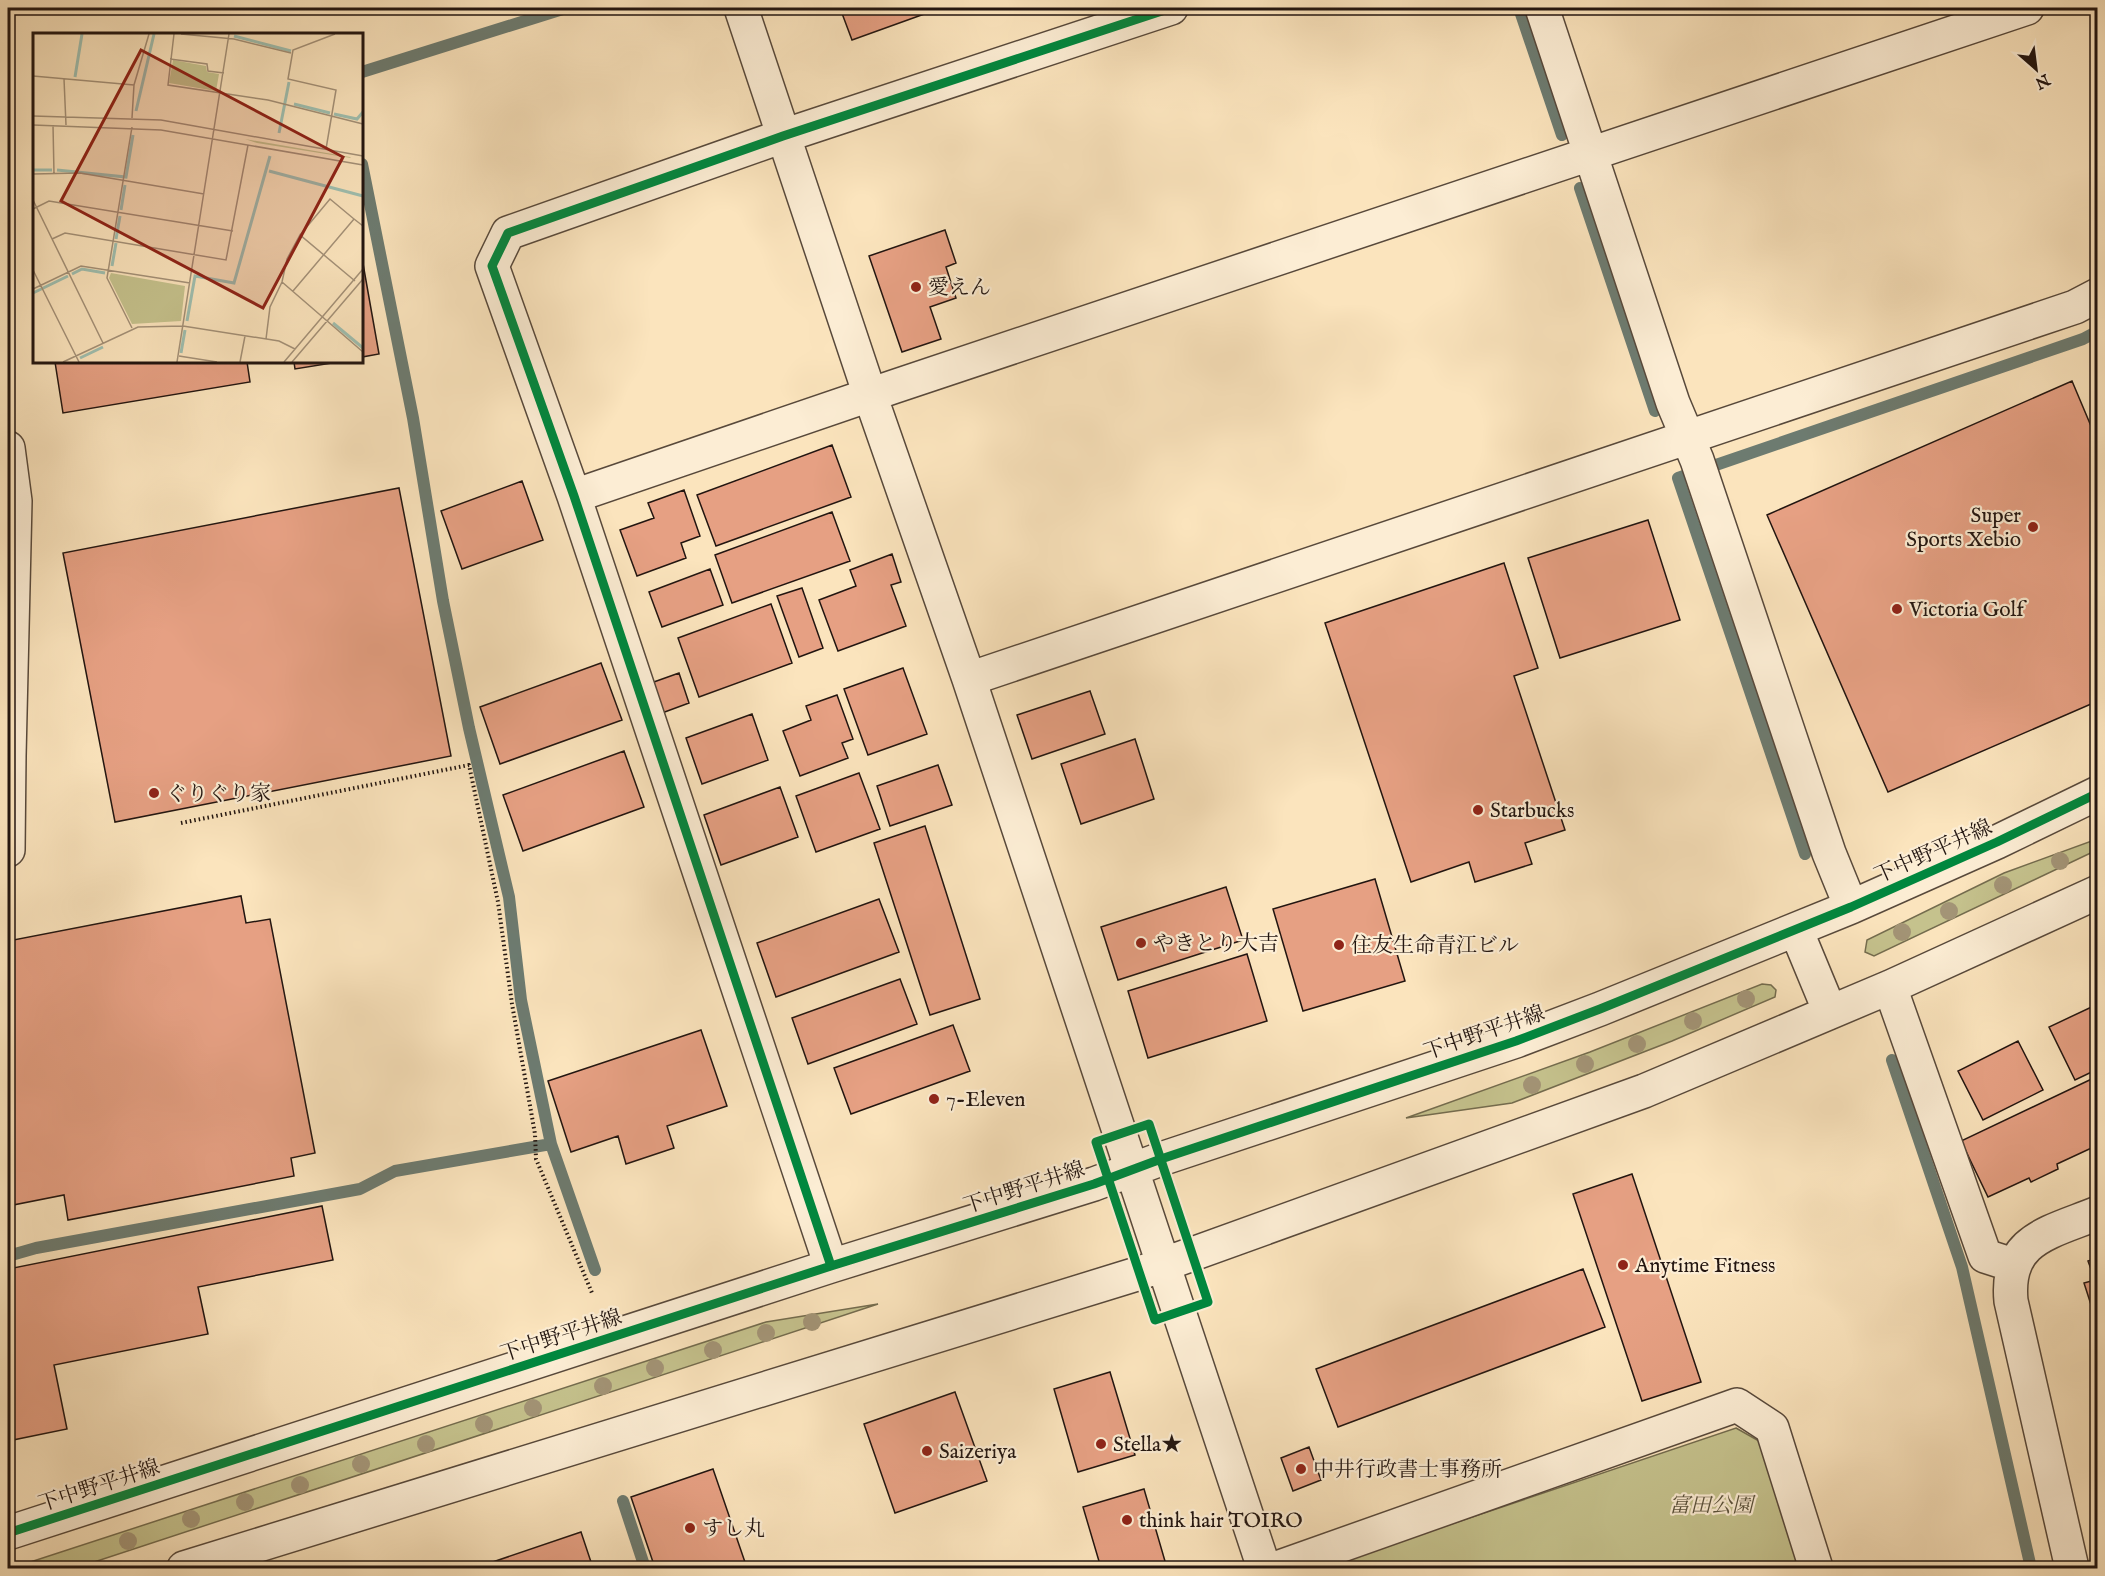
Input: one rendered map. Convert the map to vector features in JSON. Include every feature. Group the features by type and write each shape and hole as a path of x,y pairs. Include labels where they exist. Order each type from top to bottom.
{"street":[{"path":"741,8 870,394 969,679 1264,1569"},
{"path":"831,1266 574,496 492,266 508,233 783,136 1171,8"},
{"path":"1542,8 1669,392 1696,459 1829,853 1851,907"},
{"path":"574,496 870,394 2028,8"},
{"path":"969,679 1696,459 2075,307 2097,295"},
{"path":"8,448 15,501 8,756 8,850"},
{"name":"下中野平井線","path":"8,1533 831,1266 1094,1184 1132,1169 1516,1041 1851,907 1997,842 2097,793"},
{"path":"184,1569 1102,1285 1163,1264 1634,1095 1890,987 2097,892"},
{"path":"1796,930 1830,1012"},
{"path":"1890,987 1985,1256 2013,1265"},
{"path":"2072,1569 2011,1301 2009,1283 2013,1265 2029,1243 2097,1213"},
{"path":"1277,1569 1737,1405 1772,1428 1816,1569"}],"path":[{"path":"182,823 470,765 498,902 512,1004 535,1134 536,1159 592,1293"}],"green space":[{"path":"2097,839 2097,850 1874,956 1865,952 1867,940 2004,873"},
{"path":"1762,984 1771,985 1776,990 1775,997 1672,1041 1512,1103 1406,1118 1590,1052"},
{"path":"878,1304 76,1568 12,1568 766,1322"},
{"name":"富田公園","path":"1736,1428 1759,1441 1800,1568 1321,1568"}],"building":[{"path":"840,8 941,8 852,40"},
{"path":"945,230 956,263 946,267 956,298 930,307 941,339 902,352 869,256"},
{"path":"363,264 379,354 363,357"},
{"path":"55,363 247,363 250,382 63,413"},
{"path":"294,363 332,363 295,369"},
{"path":"2072,381 2091,426 2098,423 2098,701 1888,792 1767,515"},
{"path":"832,445 851,497 716,546 697,495"},
{"path":"522,481 543,540 462,569 441,511"},
{"path":"399,488 451,756 115,822 63,553"},
{"path":"684,490 700,536 681,543 686,558 637,576 620,530 654,518 648,503"},
{"path":"832,512 850,561 732,603 715,555"},
{"path":"1648,520 1680,620 1560,658 1528,558"},
{"path":"892,554 901,582 891,585 906,626 838,651 819,600 856,586 850,570"},
{"path":"1504,563 1538,668 1514,676 1565,830 1525,843 1532,864 1475,882 1469,862 1411,882 1325,623"},
{"path":"710,569 723,605 662,627 649,592"},
{"path":"802,588 823,648 799,657 777,596"},
{"path":"771,604 792,663 699,697 678,638"},
{"path":"601,663 622,720 500,764 480,707"},
{"path":"903,668 927,734 868,755 844,689"},
{"path":"679,673 689,703 662,713 651,683"},
{"path":"1090,691 1105,734 1032,759 1017,715"},
{"path":"837,695 853,739 842,743 848,758 800,776 783,731 811,720 806,706"},
{"path":"752,714 768,760 702,784 686,738"},
{"path":"1135,739 1154,799 1081,824 1061,764"},
{"path":"624,751 644,807 523,851 503,795"},
{"path":"938,765 952,805 890,826 877,786"},
{"path":"859,773 880,829 816,852 796,796"},
{"path":"780,787 798,837 721,865 704,815"},
{"path":"925,826 980,999 930,1015 874,843"},
{"name":"住友生命青江ビル","path":"1375,879 1405,981 1303,1011 1273,909"},
{"path":"1226,887 1243,940 1118,980 1101,927"},
{"path":"241,896 246,923 270,919 315,1153 291,1158 294,1176 68,1220 64,1195 8,1206 8,973 14,971 8,941"},
{"path":"879,899 899,952 776,997 757,943"},
{"path":"1247,954 1267,1021 1148,1058 1128,991"},
{"path":"900,979 917,1024 808,1064 792,1018"},
{"path":"2098,1004 2098,1069 2075,1080 2049,1027"},
{"path":"953,1025 970,1071 851,1114 834,1068"},
{"path":"701,1030 727,1106 667,1126 674,1148 626,1164 618,1136 571,1152 548,1081"},
{"path":"2018,1041 2043,1090 1983,1120 1958,1071"},
{"path":"2098,1076 2098,1145 2057,1164 2058,1169 2031,1182 2029,1178 1988,1197 1961,1141"},
{"path":"1632,1174 1701,1382 1642,1401 1573,1194"},
{"path":"322,1206 333,1260 198,1287 208,1334 54,1365 67,1429 8,1441 8,1269"},
{"path":"2098,1258 2098,1313 2094,1314 2084,1283 2095,1280 2088,1261"},
{"path":"1583,1269 1605,1327 1338,1427 1316,1369"},
{"path":"1110,1372 1135,1455 1078,1472 1054,1389"},
{"path":"955,1392 987,1481 895,1513 864,1424"},
{"name":"中井行政書士事務所","path":"1309,1447 1321,1480 1293,1491 1281,1458"},
{"path":"713,1469 747,1568 655,1568 631,1497"},
{"path":"1144,1489 1167,1568 1101,1568 1083,1507"},
{"path":"581,1532 593,1568 475,1568"}],"waterway":[{"path":"363,72 566,8"},
{"path":"1519,8 1562,135"},
{"path":"363,169 413,418 443,601 469,728 509,897 521,1000 551,1144 595,1270"},
{"path":"1580,188 1655,411"},
{"path":"1805,854 1678,478 2083,339 2098,331"},
{"path":"1892,1060 1962,1267 2031,1568"},
{"path":"8,1256 36,1248 360,1189 395,1171 551,1144"},
{"path":"623,1501 645,1568"}],"cycle path":[{"path":"831,1266 574,496 492,266 508,233 783,136 1171,8"},
{"path":"8,1533 831,1266 1094,1184 1161,1159 1516,1041 1851,907 1997,842 2098,793"},
{"path":"1149,1124 1208,1302 1155,1320 1096,1142 1149,1124"}],"place":[{"name":"愛えん","path":"916,287"},
{"name":"Super Sports Xebio","path":"2033,527"},
{"name":"Victoria Golf","path":"1897,609"},
{"name":"ぐりぐり家","path":"154,793"},
{"name":"Starbucks","path":"1478,810"},
{"name":"やきとり大吉","path":"1141,943"},
{"name":"住友生命青江ビル","path":"1339,945"},
{"name":"7-Eleven","path":"934,1099"},
{"name":"Anytime Fitness","path":"1623,1265"},
{"name":"Stella★","path":"1101,1444"},
{"name":"Saizeriya","path":"927,1451"},
{"name":"中井行政書士事務所","path":"1301,1469"},
{"name":"think hair TOIRO","path":"1127,1520"},
{"name":"すし丸","path":"690,1528"}]}
